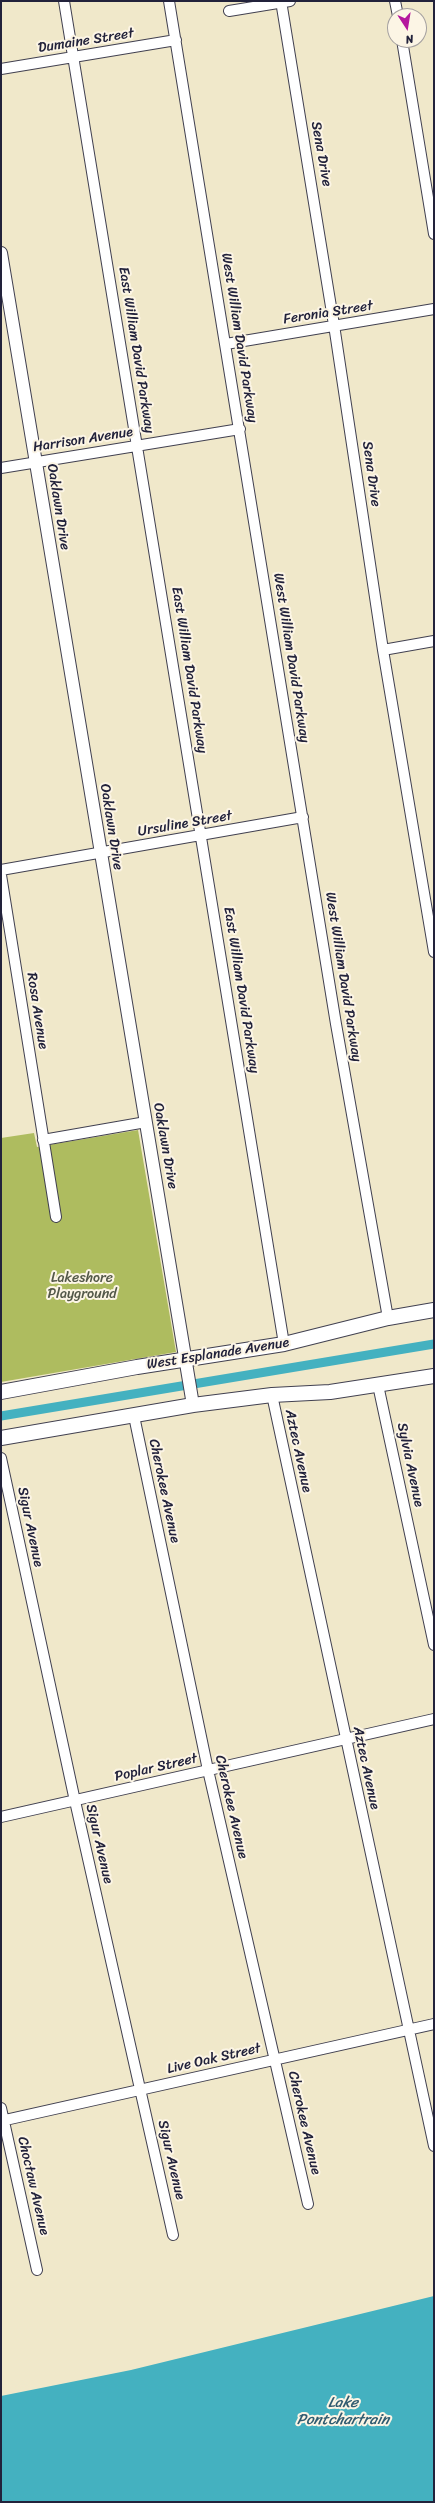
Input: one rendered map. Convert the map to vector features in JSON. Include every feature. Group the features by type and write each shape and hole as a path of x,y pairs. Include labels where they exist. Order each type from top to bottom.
{"main road":[{"name":"West Esplanade Avenue","path":"1,1392 186,1366 284,1344 388,1318 434,1310"},
{"path":"1,1438 134,1416 192,1401 330,1392 434,1376"}],"street":[{"name":"East William David Parkway","path":"64,1 202,835 284,1344"},
{"name":"West William David Parkway","path":"169,1 303,817 388,1318"},
{"path":"229,11 284,2"},
{"name":"Sena Drive","path":"284,2 383,650 434,952"},
{"name":"Dumaine Street","path":"1,68 176,40"},
{"path":"403,48 434,234"},
{"name":"Oaklawn Drive","path":"1,253 192,1401"},
{"name":"Feronia Street","path":"226,344 434,309"},
{"name":"Harrison Avenue","path":"1,468 240,429"},
{"path":"383,650 434,641"},
{"name":"Ursuline Street","path":"1,870 303,817"},
{"name":"Rosa Avenue","path":"1,875 56,1216"},
{"path":"43,1140 146,1122"},
{"name":"Sylvia Avenue","path":"378,1385 434,1645"},
{"name":"Aztec Avenue","path":"272,1395 434,2146"},
{"name":"Cherokee Avenue","path":"134,1416 208,1770 276,2059 308,2204"},
{"name":"Sigur Avenue","path":"1,1458 75,1801 173,2235"},
{"name":"Poplar Street","path":"1,1818 434,1719"},
{"name":"Live Oak Street","path":"2,2121 434,2024"},
{"name":"Choctaw Avenue","path":"1,2108 2,2121 37,2270"}],"green space":[{"name":"Lakeshore Playground","path":"138,1130 176,1352 1,1382 1,1138 34,1133 37,1147"}],"water":[{"name":"Lake Pontchartrain","path":"434,2296 434,2502 1,2502 1,2396 131,2370"}],"waterway":[{"path":"1,1416 434,1344"}]}
